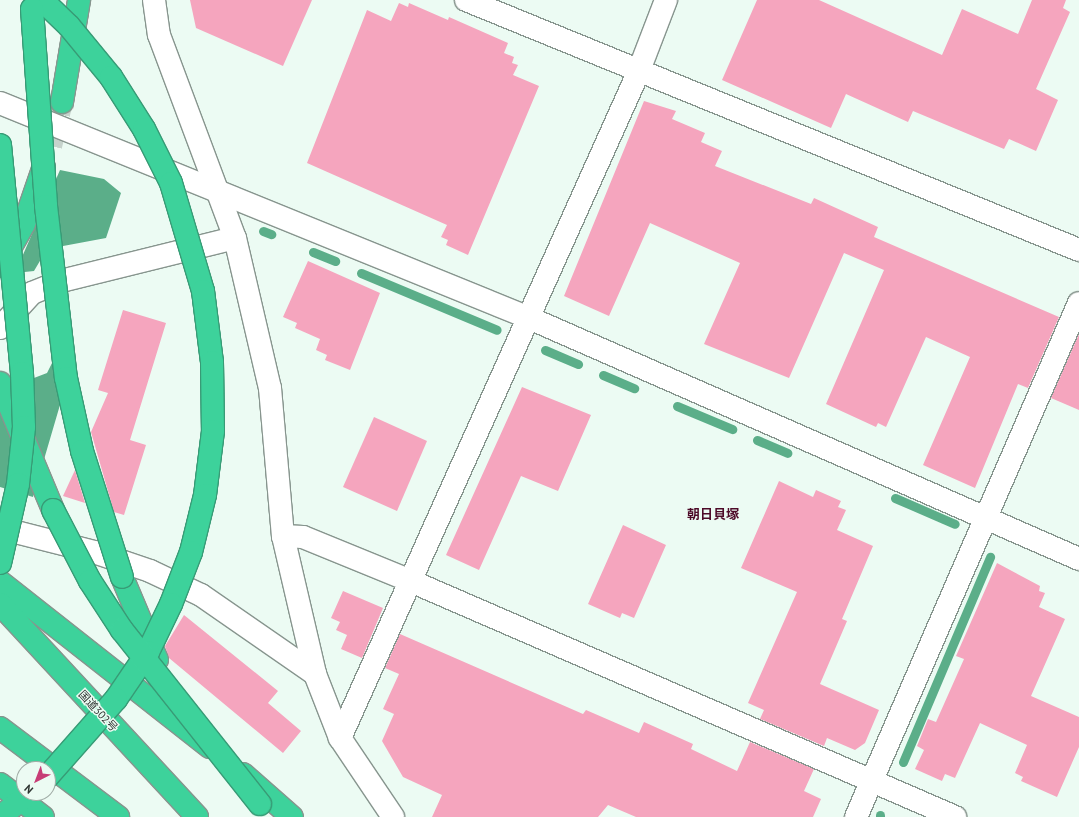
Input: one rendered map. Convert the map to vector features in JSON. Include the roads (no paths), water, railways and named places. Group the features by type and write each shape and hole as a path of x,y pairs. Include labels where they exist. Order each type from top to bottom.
{"highway":[{"path":"32,0 55,297 66,378 82,452 122,577 162,670 188,716"},
{"path":"42,0 69,26 111,77 144,129 171,183 202,291 212,362 213,431 205,494 190,552 171,604 148,652 116,699 56,767"},
{"path":"62,102 79,0"},
{"path":"0,145 22,373 24,427 18,484 0,563"},
{"path":"0,266 24,224 51,146"},
{"path":"0,382 53,510 90,581 188,716 271,817"},
{"path":"0,582 242,772 292,817"},
{"name":"国道302号","path":"0,604 197,817"},
{"path":"0,728 118,817"},
{"path":"0,784 43,817"},
{"path":"0,817 20,801"}],"street":[{"path":"154,0 159,34 215,192 235,238 270,388 283,536 315,674 340,738 393,817"},
{"path":"466,0 638,73 1079,250"},
{"path":"340,738 413,582 527,317 638,73 666,0"},
{"path":"0,103 215,192 527,317 1079,559"},
{"path":"0,328 32,293 61,281 235,238"},
{"path":"856,817 1079,302"},
{"path":"0,528 94,552 150,571 201,595 315,674"},
{"path":"283,536 303,537 413,582 955,817"}],"waterway":[{"path":"263,231 271,234"},
{"path":"313,252 335,261"},
{"path":"361,273 497,330"},
{"path":"545,350 578,364"},
{"path":"603,375 634,388"},
{"path":"677,406 732,429"},
{"path":"757,440 787,453"},
{"path":"895,498 955,524"},
{"path":"903,762 990,557"}],"tunnel":[{"path":"51,146 62,102"}],"district":[{"name":"朝日貝塚","path":"713,515"}]}
